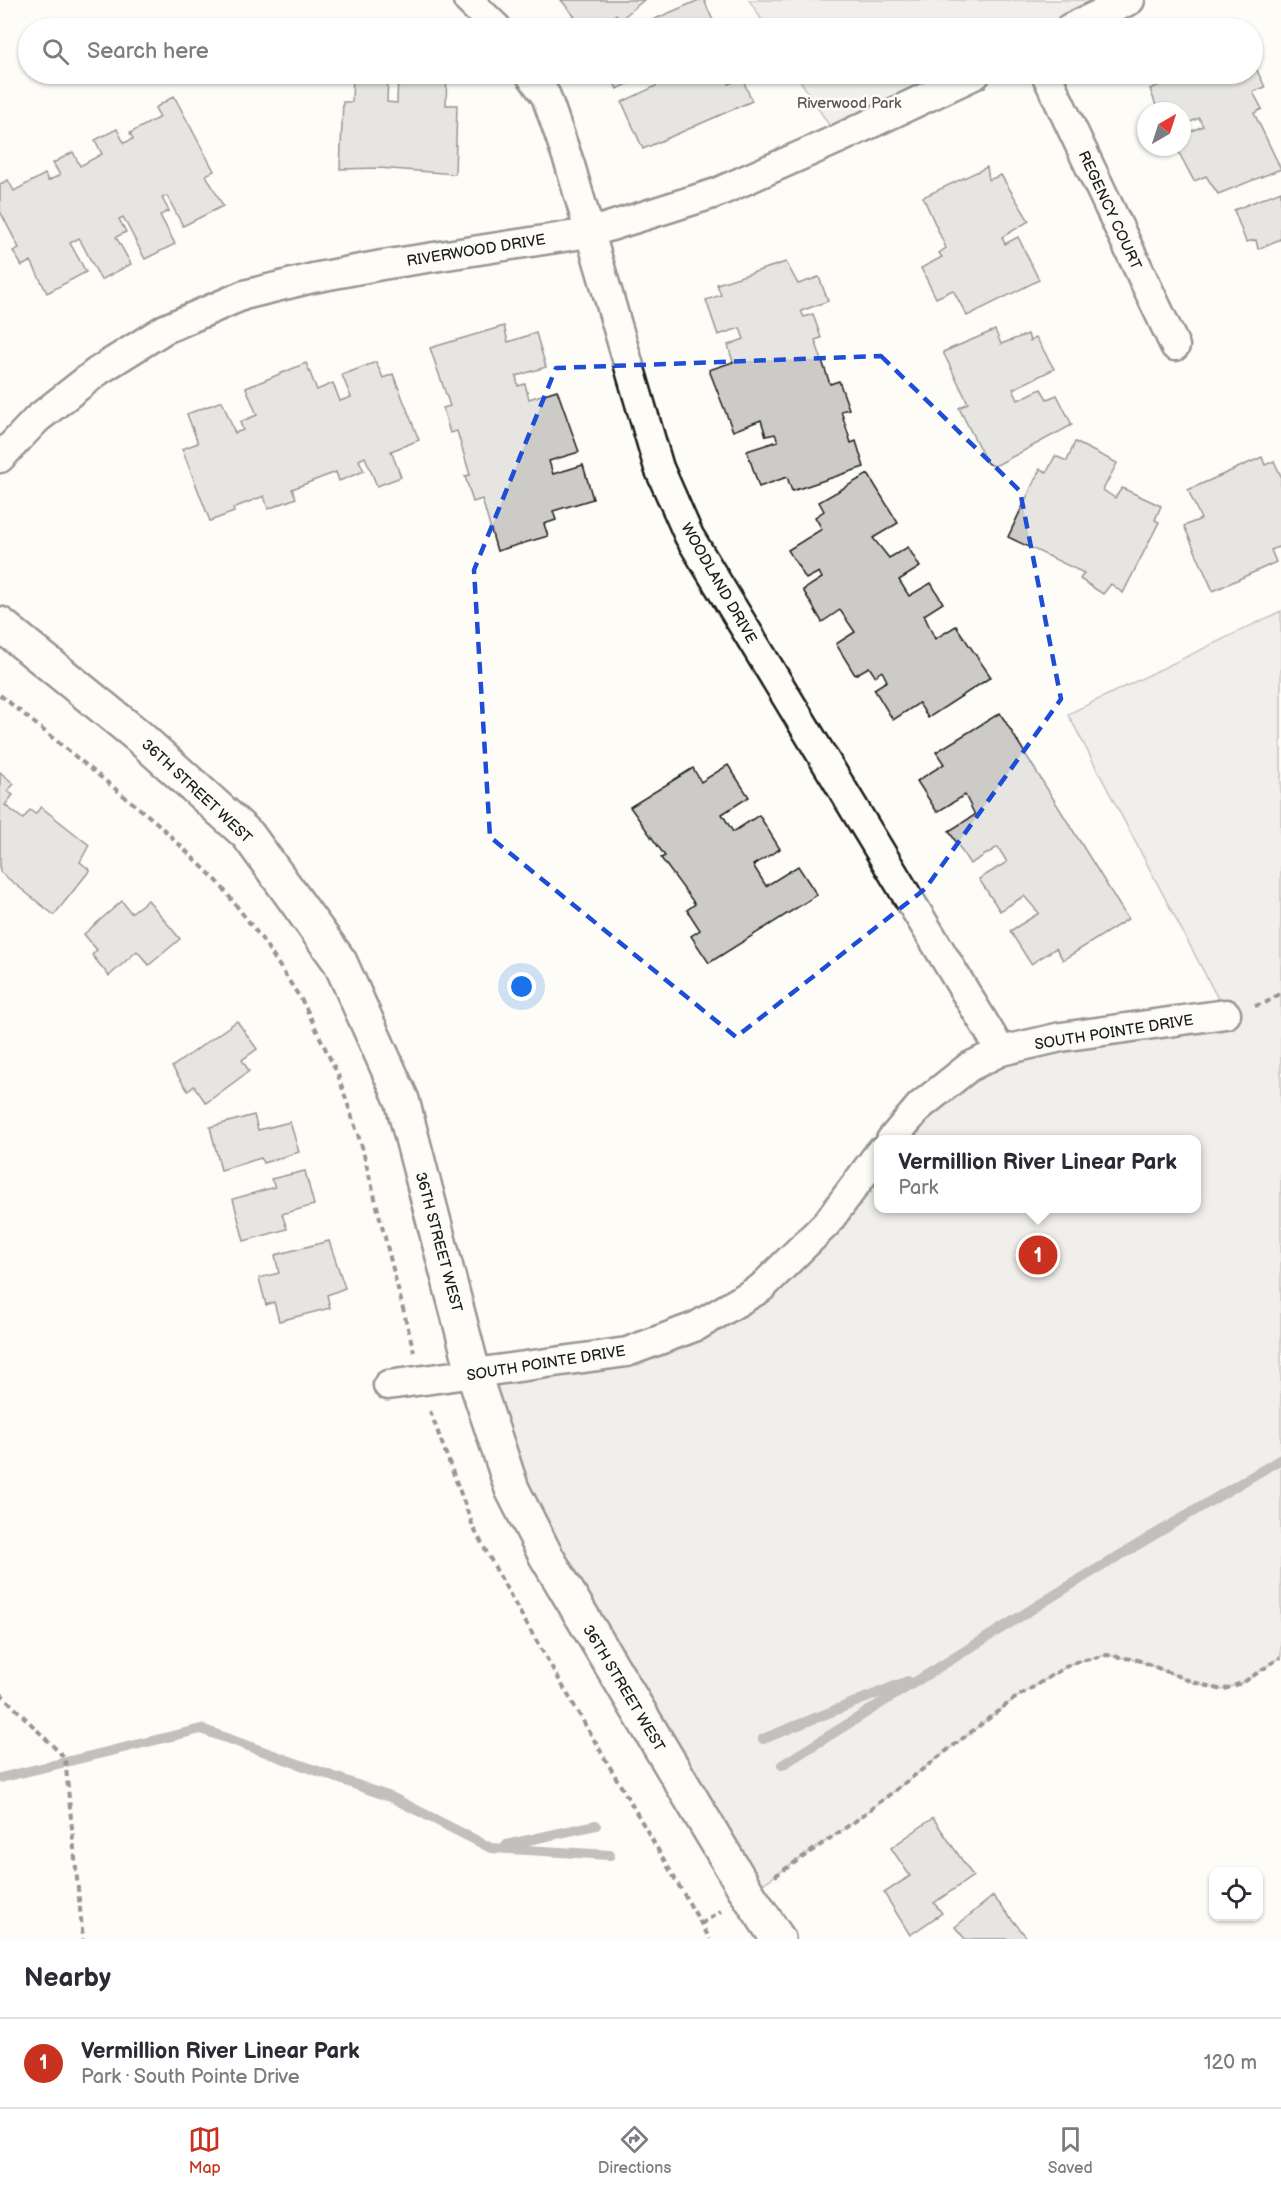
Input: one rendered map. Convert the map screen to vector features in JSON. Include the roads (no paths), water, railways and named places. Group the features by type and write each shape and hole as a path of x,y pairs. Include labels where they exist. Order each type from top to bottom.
{"street":[{"path":"468,0 487,18"},
{"path":"1091,18 1130,0"},
{"name":"WOODLAND DRIVE","path":"537,84 546,96 570,165 659,468 689,536 1001,1052"},
{"name":"RIVERWOOD DRIVE","path":"0,458 37,419 98,371 165,328 244,295 371,267 589,233 716,193 955,84"},
{"name":"REGENCY COURT","path":"1051,84 1175,346"},
{"name":"36TH STREET WEST","path":"0,624 137,735 248,836 340,962 402,1100 474,1375 512,1489 546,1556 748,1894 778,1939"},
{"name":"SOUTH POINTE DRIVE","path":"895,1135 920,1106 969,1066 1001,1052 1061,1037 1226,1014"},
{"name":"SOUTH POINTE DRIVE","path":"388,1386 627,1352 698,1326 761,1288 827,1223 874,1160"}],"waterway":[{"path":"782,1765 1082,1578 1281,1459"},
{"path":"763,1739 908,1681"},
{"path":"0,1778 201,1729 393,1798 491,1848 610,1855"},
{"path":"506,1845 596,1825"}],"place":[{"name":"Vermillion River Linear Park","path":"1038,1255"}],"park label":[{"name":"Riverwood Park","path":"849,103"}]}
